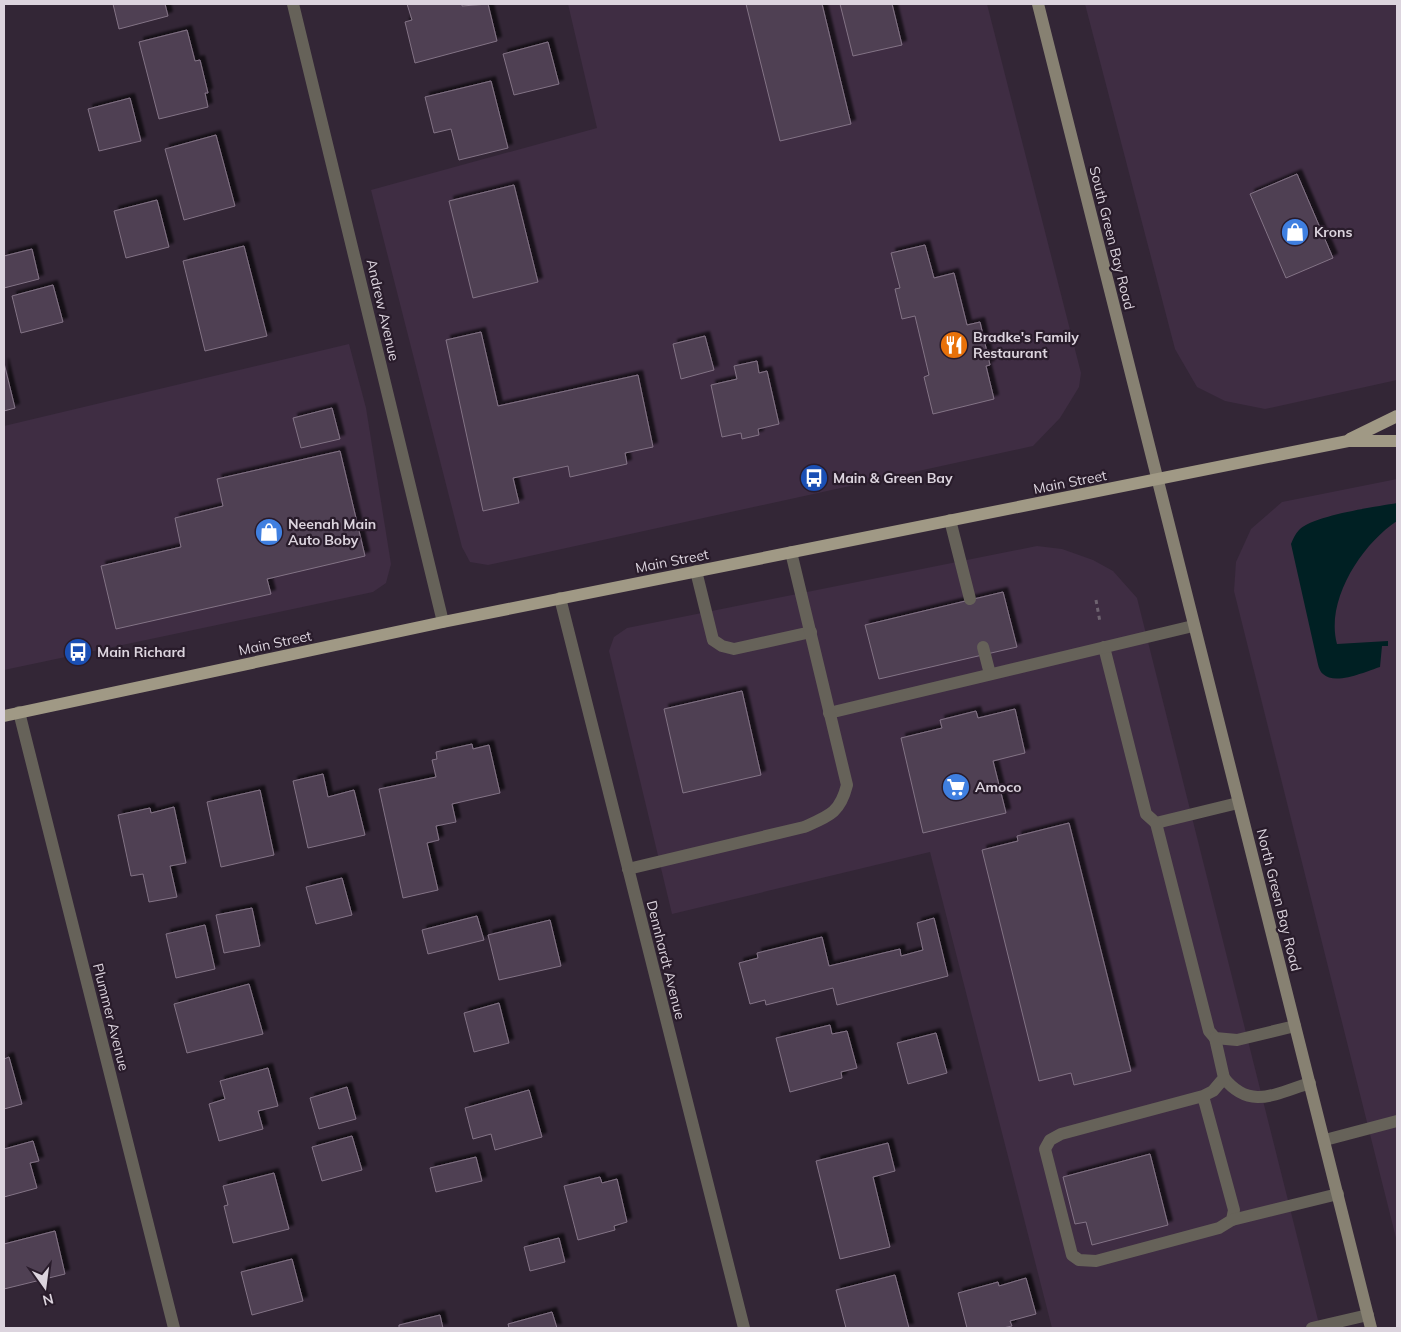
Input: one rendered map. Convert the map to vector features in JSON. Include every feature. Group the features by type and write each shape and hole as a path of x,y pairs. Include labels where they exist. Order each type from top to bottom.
{"main road":[{"name":"South Green Bay Road","path":"1038,4 1156,480"},
{"name":"Main Street","path":"1348,440 1397,416"},
{"name":"Main Street","path":"4,716 443,622 1348,440 1397,441"},
{"name":"North Green Bay Road","path":"1156,480 1371,1328"}],"street":[{"name":"Andrew Avenue","path":"293,4 443,622"},
{"path":"950,520 970,599"},
{"path":"628,869 804,827 829,816 842,802 847,785 792,552"},
{"path":"696,571 713,640 722,646 734,649 810,632"},
{"name":"Dennhardt Avenue","path":"560,598 744,1328"},
{"path":"829,713 1193,626"},
{"path":"983,647 990,674"},
{"path":"1104,647 1146,814 1156,823 1209,1032 1215,1038 1224,1078 1233,1089 1244,1096 1256,1098 1310,1083"},
{"name":"Plummer Avenue","path":"19,712 174,1328"},
{"path":"1156,823 1238,803"},
{"path":"1215,1038 1237,1040 1295,1026"},
{"path":"1224,1078 1213,1091 1203,1096 1061,1134 1050,1140 1045,1149 1072,1256 1080,1260 1096,1261 1219,1228 1232,1220 1338,1194"},
{"path":"1203,1096 1234,1210 1232,1220"},
{"path":"1324,1140 1397,1122"},
{"path":"1312,1328 1368,1315"}],"shaded area":[{"path":"568,4 987,4 1081,373 1079,387 1060,418 1033,446 488,565 470,562 462,547 371,190 597,128"},
{"path":"1085,4 1397,4 1397,380 1265,409 1225,401 1197,387 1175,349"},
{"path":"349,344 366,408 391,564 386,583 373,592 4,670 4,426"},
{"path":"1397,479 1397,1242 1234,591 1236,562 1251,529 1282,502"},
{"path":"1397,503 1397,521 1384,531 1359,558 1341,592 1336,609 1335,627 1337,644 1388,641 1388,646 1382,646 1380,667 1343,678 1335,679 1328,677 1322,673 1318,665 1291,544 1299,530 1318,520 1345,512"},
{"path":"1037,546 1062,549 1093,560 1113,571 1137,598 1320,1328 1052,1328 930,852 672,914 609,651 614,637 627,628"}],"building":[{"path":"113,4 165,4 168,16 119,29"},
{"path":"407,4 462,4 462,6 488,4 497,41 415,63 405,22 412,20"},
{"path":"746,4 822,4 851,124 780,141"},
{"path":"840,4 892,4 902,45 853,56"},
{"path":"187,30 195,61 200,60 208,93 205,93 208,107 159,119 139,42"},
{"path":"548,42 559,84 514,95 503,54"},
{"path":"491,81 508,148 459,160 451,129 434,133 425,97"},
{"path":"130,98 141,141 99,151 88,109"},
{"path":"216,135 235,206 184,220 165,149"},
{"path":"1297,174 1333,258 1286,278 1250,194"},
{"path":"514,185 538,282 473,298 449,201"},
{"path":"157,200 169,247 126,258 114,211"},
{"name":"Bradke's Family Restaurant","path":"925,245 934,278 954,273 967,325 980,322 990,365 986,366 994,399 933,414 924,377 929,375 915,316 902,319 895,289 900,288 891,253"},
{"path":"244,246 267,336 205,351 183,261"},
{"path":"32,249 39,279 4,288 4,256"},
{"path":"53,285 63,322 21,333 12,296"},
{"path":"481,332 498,406 638,375 653,447 625,453 627,464 570,477 568,466 513,478 519,503 483,511 446,340"},
{"path":"705,336 714,370 681,379 673,344"},
{"path":"757,361 759,373 767,371 779,424 758,429 759,435 742,439 741,433 722,437 711,385 737,379 734,366"},
{"path":"4,363 15,408 4,411"},
{"path":"332,408 340,439 301,448 293,418"},
{"name":"Neenah Main Auto Boby","path":"340,451 365,556 267,579 271,594 116,629 101,566 181,547 175,518 223,506 217,479"},
{"path":"1003,592 1017,647 879,679 865,625"},
{"path":"742,691 761,775 683,793 664,709"},
{"name":"Amoco","path":"1015,709 1025,753 993,761 1006,813 923,833 901,738 942,728 940,720 976,711 978,718"},
{"path":"472,744 473,749 489,745 500,793 452,804 456,822 436,826 439,840 427,843 438,890 403,898 379,789 436,777 432,760 437,759 436,752"},
{"path":"323,774 328,797 354,790 365,835 308,848 293,781"},
{"path":"260,790 274,855 221,867 207,802"},
{"path":"174,807 186,863 170,866 177,897 149,902 143,874 131,876 118,815 150,808 151,813"},
{"path":"1069,823 1131,1071 1074,1085 1071,1073 1039,1081 982,850 1018,841 1017,836"},
{"path":"342,878 352,915 316,924 306,887"},
{"path":"252,908 260,946 224,953 216,915"},
{"path":"477,916 484,940 428,954 422,930"},
{"path":"934,918 948,976 837,1005 833,988 766,1005 765,1000 750,1004 739,963 758,958 757,953 822,937 829,966 900,949 901,956 923,950 917,923"},
{"path":"550,920 561,966 499,980 488,935"},
{"path":"205,925 215,969 176,978 166,934"},
{"path":"249,984 263,1034 187,1053 174,1004"},
{"path":"499,1003 509,1043 474,1052 464,1013"},
{"path":"830,1025 832,1034 847,1031 857,1068 841,1072 842,1078 790,1092 776,1038"},
{"path":"936,1033 947,1073 908,1084 897,1043"},
{"path":"9,1057 22,1104 4,1109 4,1059"},
{"path":"268,1068 278,1106 258,1111 263,1129 219,1141 209,1104 225,1099 220,1081"},
{"path":"347,1087 356,1119 319,1129 310,1098"},
{"path":"529,1090 542,1137 495,1150 491,1134 473,1139 465,1108"},
{"path":"352,1136 362,1170 322,1181 312,1147"},
{"path":"33,1141 39,1161 30,1163 37,1188 4,1197 4,1149"},
{"path":"888,1143 895,1171 873,1177 890,1247 840,1259 816,1161"},
{"path":"1150,1154 1168,1225 1092,1245 1086,1222 1075,1224 1063,1177"},
{"path":"476,1157 482,1181 436,1192 430,1168"},
{"path":"274,1173 289,1229 233,1243 224,1206 228,1205 223,1186"},
{"path":"600,1177 602,1183 617,1179 627,1222 614,1226 615,1230 578,1240 564,1186"},
{"path":"55,1231 65,1274 4,1289 4,1244"},
{"path":"559,1238 565,1262 530,1271 524,1247"},
{"path":"292,1259 303,1301 252,1315 241,1272"},
{"path":"895,1275 909,1328 846,1328 836,1290"},
{"path":"1026,1278 1036,1314 1010,1321 1012,1326 1003,1328 967,1328 958,1293 998,1282 999,1286"},
{"path":"552,1312 557,1328 509,1328 508,1324"},
{"path":"440,1315 443,1328 399,1328 399,1325"}],"place":[{"name":"Krons","path":"1295,232"},
{"name":"Bradke's Family Restaurant","path":"954,345"},
{"name":"Main & Green Bay","path":"814,478"},
{"name":"Neenah Main Auto Boby","path":"269,532"},
{"name":"Main Richard","path":"78,652"},
{"name":"Amoco","path":"956,787"}]}
